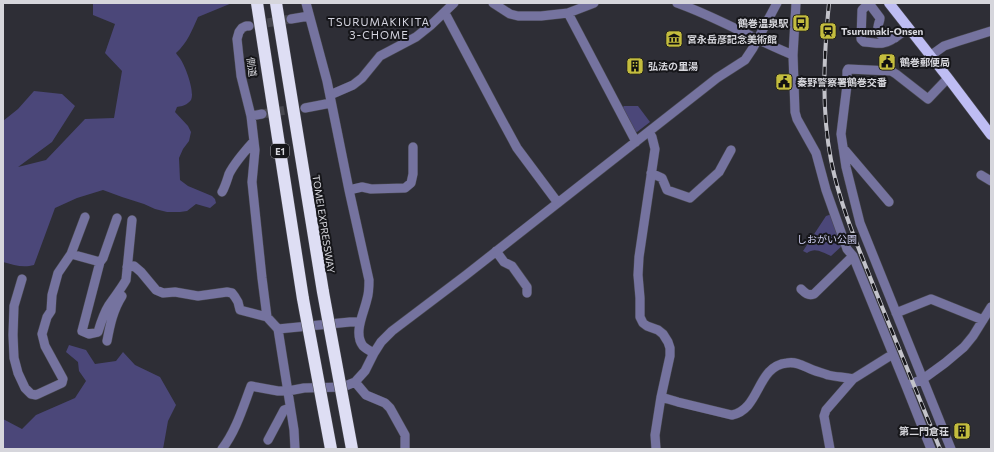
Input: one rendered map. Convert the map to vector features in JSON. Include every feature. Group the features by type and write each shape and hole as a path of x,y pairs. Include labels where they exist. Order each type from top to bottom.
{"highway":[{"name":"E1","path":"257,3 303,299 331,449"},
{"name":"TOMEI EXPRESSWAY","path":"276,3 322,292 352,449"}],"main road":[{"path":"889,3 990,133"}],"street":[{"path":"306,3 327,81 369,280 370,289 360,322 359,337 363,345 374,353"},
{"path":"305,108 330,99 362,78 380,56 416,37 445,13 454,3"},
{"path":"493,3 510,14 518,16 541,16 568,13 594,3"},
{"path":"677,3 696,9 758,40 793,55"},
{"path":"222,449 229,440 235,428 251,386 278,391 288,391 304,388 343,387 355,382 365,371 381,342 392,331 717,78 744,60 758,40 777,3"},
{"path":"796,3 793,55 795,112 797,119 816,153 826,190 848,249 853,256 931,449"},
{"path":"875,43 879,32 878,29 880,18 871,6 866,6 862,10 861,39 864,42 875,43 884,43 889,42 908,28"},
{"path":"445,13 517,148 558,203"},
{"path":"568,13 636,142"},
{"path":"291,19 309,16"},
{"name":"側道","path":"249,26 242,28 237,39 241,76 251,116 254,141 255,150 252,182 262,278 268,316"},
{"path":"930,56 944,46 991,31"},
{"path":"879,32 882,36 895,38"},
{"path":"948,78 928,100 891,71 848,69 841,134 846,167 860,223 951,449"},
{"path":"251,116 262,114"},
{"path":"649,132 655,149 638,257 640,317 643,323 647,326 658,330 663,334 670,348 670,356 655,435 656,449"},
{"path":"222,192 229,174 254,141"},
{"path":"349,190 362,187 371,189 405,188 411,183 413,174 413,147"},
{"path":"842,147 889,202"},
{"path":"651,173 662,178 667,190 690,198 719,172 731,150"},
{"path":"982,175 991,181"},
{"path":"22,280 10,307 14,358 18,373 25,388 31,394 36,395 62,383 63,379 45,346 42,334 47,317 52,311 52,295 58,273 71,254 85,217"},
{"path":"117,218 103,258 100,262 82,331 89,334 98,332 103,315 126,280 126,267 132,220"},
{"path":"496,251 504,262 512,266 527,287 527,293"},
{"path":"71,254 100,262"},
{"path":"801,289 805,294 814,294 853,256"},
{"path":"126,267 134,266 156,290 163,293 175,292 198,296 227,292 232,293 238,302 240,310 268,316 278,329 294,430 295,449"},
{"path":"107,341 112,315 130,284 129,281 126,280"},
{"path":"896,313 931,299 983,320"},
{"path":"906,386 923,379 964,347 973,336 991,307"},
{"path":"278,329 360,322"},
{"path":"830,449 824,416 826,410 852,379 893,354"},
{"path":"661,397 732,415 740,413 747,407 770,370 788,362 830,375 852,379"},
{"path":"355,382 366,395 385,403 390,408 405,435 405,449"},
{"path":"268,440 284,410 290,408"}],"green space":[{"path":"93,3 232,3 198,17 186,41 176,53 181,59 185,68 192,92 191,100 185,105 177,107 175,112 188,126 191,132 189,141 179,158 180,180 188,186 212,196 216,203 210,208 196,204 187,211 167,212 103,190 77,198 55,208 34,265 22,266 3,262 3,121 18,109 34,91 62,94 75,106 52,142 18,167 46,160 85,119 114,118 122,71 105,53 115,24 93,15"},
{"path":"624,106 638,106 650,122 637,132 633,131 621,109"},
{"name":"しおがい公園","path":"832,214 844,244 831,256 816,250 807,253 803,251 826,216"},
{"path":"69,345 86,350 95,364 116,361 123,352 135,365 160,377 176,405 168,421 163,449 3,449 3,419 22,429 36,415 75,398 86,381 79,371 78,362 66,352"}],"tunnel":[{"path":"254,25 291,19"},
{"path":"262,114 299,108"}],"railway":[{"path":"829,3 824,82 826,121 831,160 839,194 884,312 940,449"}],"place":[{"name":"鶴巻温泉駅","path":"801,23"},
{"name":"Tsurumaki-Onsen","path":"828,31"},
{"name":"宮永岳彦記念美術館","path":"674,39"},
{"name":"鶴巻郵便局","path":"887,62"},
{"name":"弘法の里湯","path":"635,66"},
{"name":"秦野警察署鶴巻交番","path":"784,82"},
{"name":"第二門倉荘","path":"962,431"}],"district":[{"name":"TSURUMAKIKITA 3-CHOME","path":"379,27"}]}
